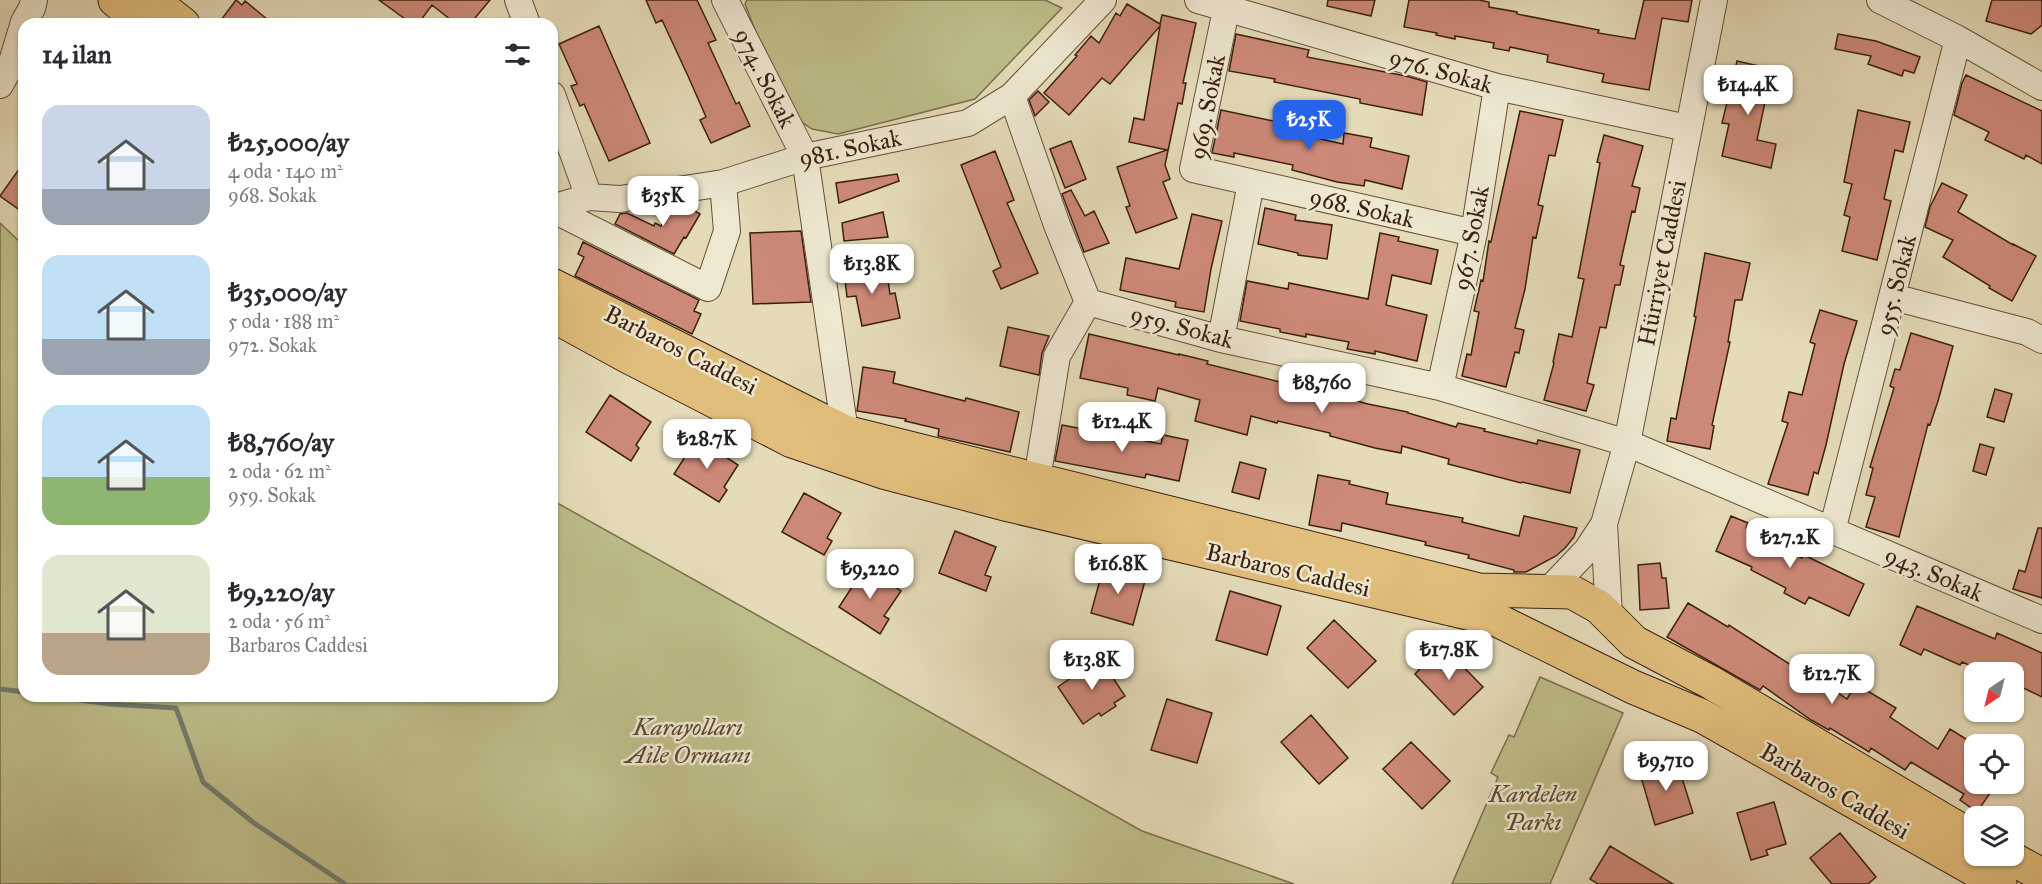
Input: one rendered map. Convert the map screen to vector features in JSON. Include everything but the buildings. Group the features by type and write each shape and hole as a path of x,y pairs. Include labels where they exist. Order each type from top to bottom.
{"main road":[{"path":"115,0 138,18"},
{"path":"152,0 175,18"},
{"name":"Barbaros Caddesi","path":"558,288 845,432 1479,590 1572,592 1599,607 1634,642 1710,682 1964,832"},
{"name":"Barbaros Caddesi","path":"558,318 792,441 883,472 1009,505 1497,620 1633,687 1702,716 2001,884"},
{"name":"Hürriyet Caddesi","path":"1544,643 1535,633 1532,616 1534,608 1549,590"},
{"name":"Hürriyet Caddesi","path":"1582,662 1603,652 1609,644 1611,626 1609,616"},
{"path":"2024,865 2042,875"}],"street":[{"path":"518,0 525,18"},
{"name":"974. Sokak","path":"725,0 805,157 845,432"},
{"name":"976. Sokak","path":"1198,0 1497,87 1687,128"},
{"name":"Hürriyet Caddesi","path":"1549,590 1587,550 1604,524 1627,443 1687,128 1714,0"},
{"path":"1885,1 2042,87"},
{"name":"981. Sokak","path":"558,207 589,197 620,199 723,183 805,157 969,123 1012,96 1095,2"},
{"name":"969. Sokak","path":"1226,10 1192,169 1251,183"},
{"path":"0,85 11,65 18,38"},
{"name":"955. Sokak","path":"1832,531 1958,39"},
{"name":"967. Sokak","path":"1440,387 1474,233 1497,87"},
{"path":"1012,96 1057,225 1088,302 1057,356 1037,479"},
{"path":"558,112 589,197"},
{"path":"558,212 708,288 727,231 723,183"},
{"path":"1221,339 1251,183"},
{"name":"968. Sokak","path":"1251,183 1474,233"},
{"path":"1893,297 2027,332 2042,340"},
{"name":"959. Sokak","path":"1088,302 1221,339 1440,387 1627,443"},
{"name":"943. Sokak","path":"1627,443 2042,620"},
{"name":"Hürriyet Caddesi","path":"1604,524 1609,616"}],"green space":[{"path":"747,0 1045,0 1062,8 975,99 838,134 812,129 787,112 745,4"},
{"name":"Karayolları Aile Ormanı","path":"0,223 18,240 18,702 558,702 558,503 1142,831 1294,884 0,884"},
{"name":"Kardelen Parkı","path":"1540,677 1623,713 1550,884 1452,884 1498,777 1491,773 1509,735 1514,737"}],"waterway":[{"path":"0,689 18,691"},
{"path":"95,702 176,708 203,782 254,823 345,884"}]}
